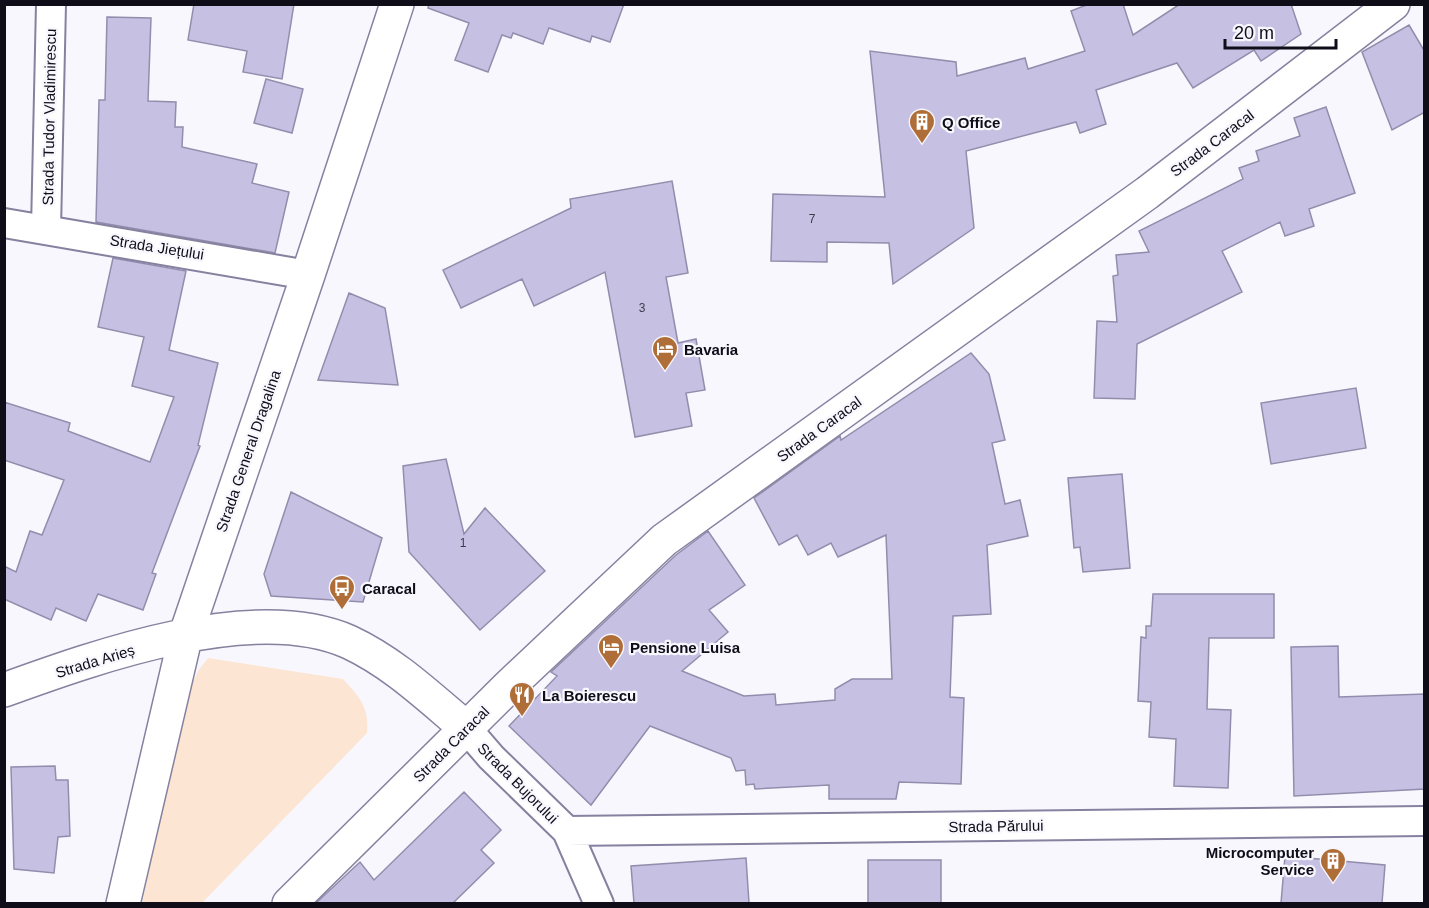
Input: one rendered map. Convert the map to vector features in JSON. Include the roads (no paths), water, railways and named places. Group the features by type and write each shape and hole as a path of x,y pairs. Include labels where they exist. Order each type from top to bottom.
{"main road":[{"name":"Strada General Dragalina","path":"123,903 186,634 397,4"},
{"name":"Strada Caracal","path":"289,903 466,728 664,540 1147,193 1393,4"},
{"name":"Strada Arieș","path":"4,690 186,634 253,626 300,629 347,642 392,666 466,728"}],"street":[{"name":"Strada Tudor Vladimirescu","path":"46,229 51,4"},
{"name":"Strada Jiețului","path":"4,223 308,275"},
{"name":"Strada Bujorului","path":"466,728 491,757 567,831 599,903"},
{"name":"Strada Părului","path":"567,831 1425,821"}],"place":[{"name":"Q Office","path":"922,145"},
{"name":"Bavaria","path":"665,372"},
{"name":"Caracal","path":"342,611"},
{"name":"Pensione Luisa","path":"611,670"},
{"name":"La Boierescu","path":"522,718"},
{"name":"Microcomputer Service","path":"1333,884"}]}
